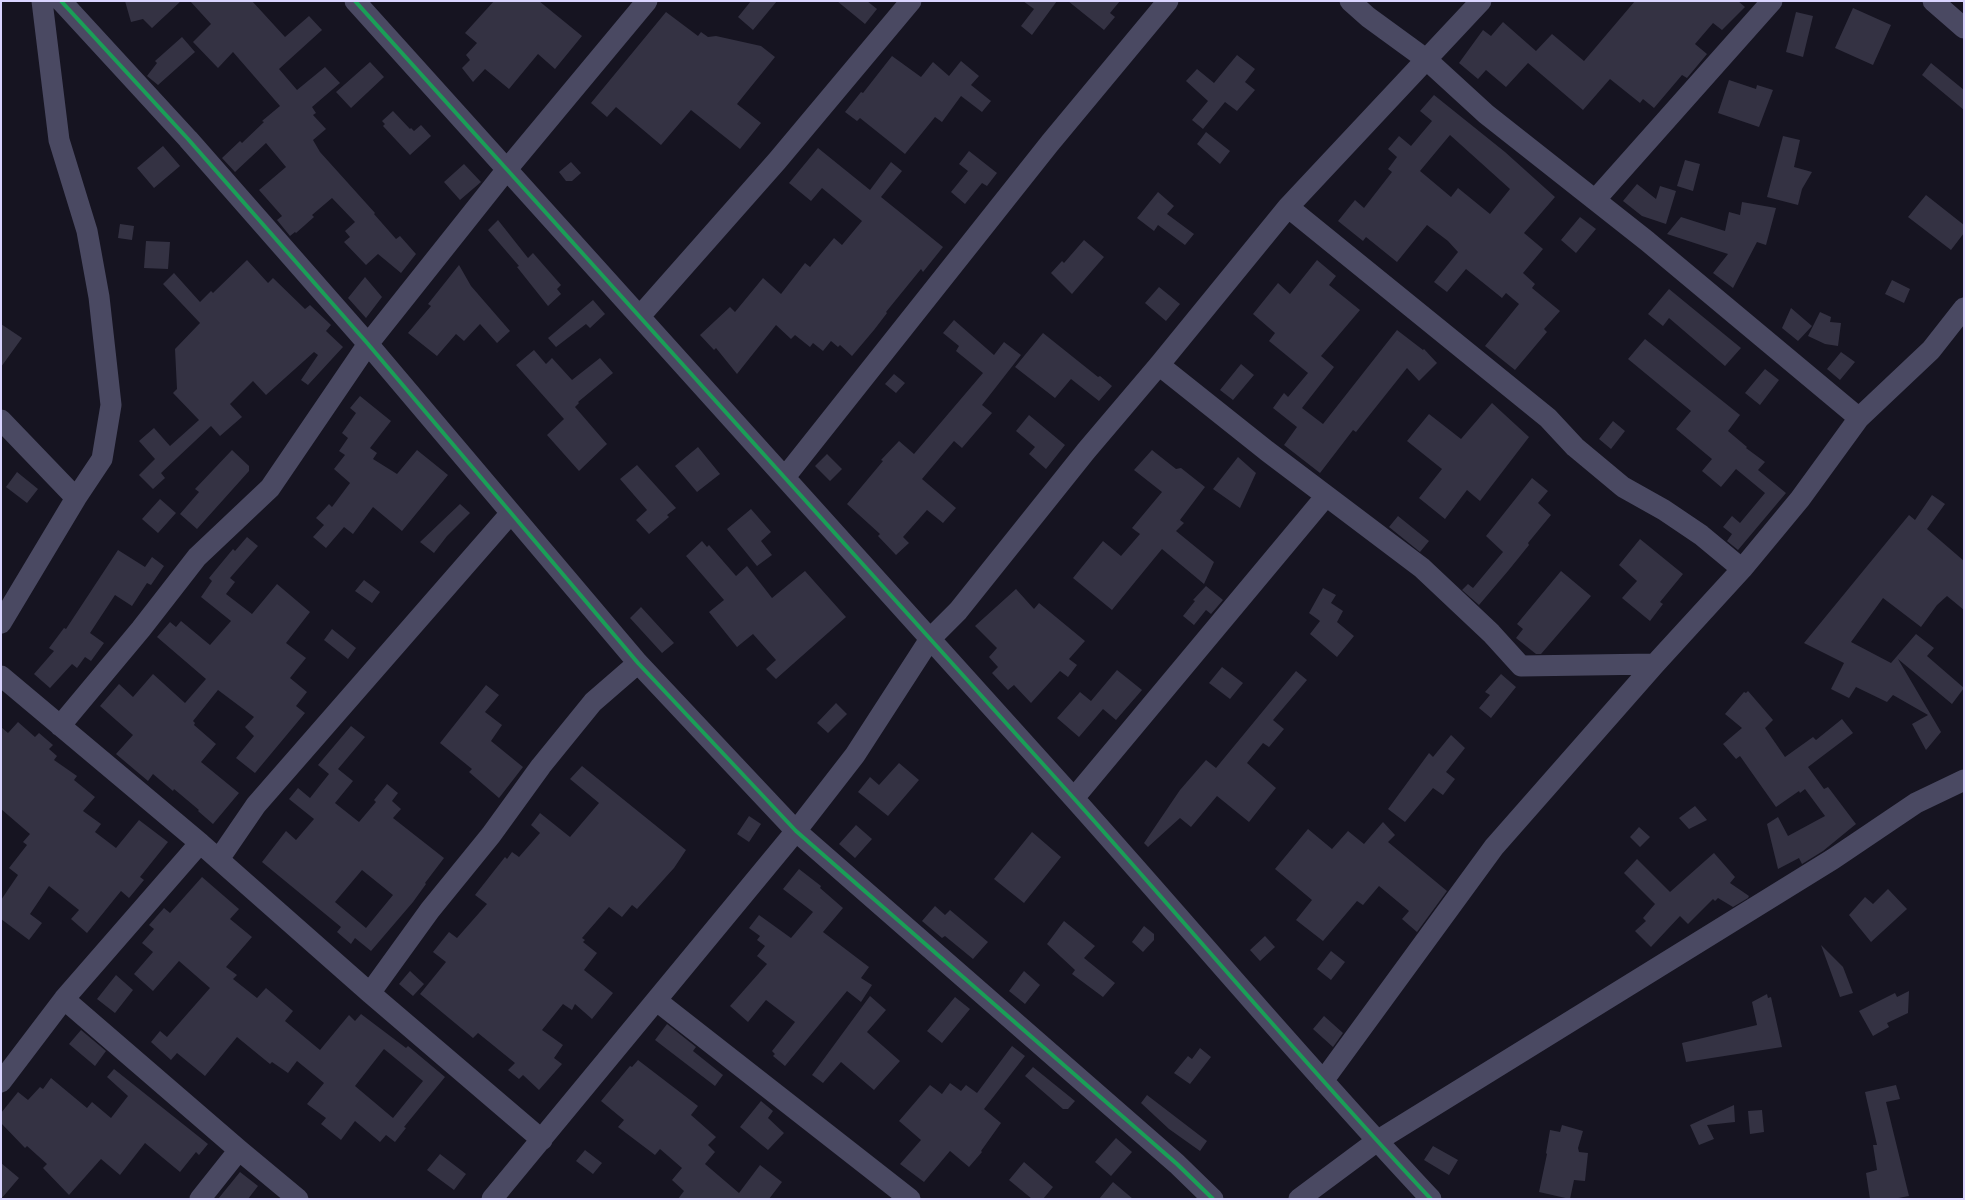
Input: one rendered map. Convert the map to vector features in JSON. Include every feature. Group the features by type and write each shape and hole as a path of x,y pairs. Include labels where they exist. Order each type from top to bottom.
{"street":[{"path":"1,623 76,498 102,459 111,405 99,297 87,231 59,140 42,1"},
{"path":"61,1 188,139 368,344 638,662 796,831 1177,1164 1214,1199"},
{"path":"355,1 508,168 1074,798 1323,1081 1431,1199"},
{"path":"60,726 141,629 197,557 270,488 368,344 508,168 647,1"},
{"path":"640,316 777,161 911,1"},
{"path":"785,477 1050,143 1168,1"},
{"path":"1350,1 1368,17 1428,60 1486,114 1595,200 1858,418"},
{"path":"492,1199 657,1002 796,831 855,755 930,639 958,611 1086,451 1159,365 1288,207 1428,60 1481,1"},
{"path":"1595,200 1772,1"},
{"path":"1933,1 1964,28"},
{"path":"1288,207 1548,418 1575,447 1623,487 1664,510 1701,535 1742,569"},
{"path":"1323,1081 1494,847 1655,664 1742,569 1800,499 1858,418 1931,350 1964,308"},
{"path":"1159,365 1326,496 1422,568 1491,633 1521,666 1655,664"},
{"path":"1,420 76,498"},
{"path":"1074,798 1326,496"},
{"path":"218,859 256,805 511,513"},
{"path":"370,993 430,910 491,835 541,766 593,702 638,662"},
{"path":"1,676 200,843 370,993 542,1140"},
{"path":"1299,1199 1377,1141 1833,859 1916,803 1964,780"},
{"path":"1,1082 64,999 200,843"},
{"path":"64,999 298,1199"},
{"path":"657,1002 910,1199"},
{"path":"200,1199 239,1150"}],"building":[{"path":"125,1 181,1 152,28 143,19 131,22"},
{"path":"190,1 252,1 285,37 309,16 322,30 279,69 297,90 325,67 340,83 312,107 316,113 313,115 326,129 313,140 320,152 375,213 374,214 396,239 400,236 416,254 401,273 378,254 366,265 344,242 350,237 345,231 355,222 332,198 312,215 314,217 296,233 295,232 290,236 277,220 282,216 259,190 286,167 266,143 235,172 222,158 240,141 242,143 264,122 262,121 280,106 233,52 218,68 193,42 211,24"},
{"path":"494,1 539,1 582,36 555,69 538,54 509,89 485,69 473,82 462,68 470,60 466,55 477,43 465,33"},
{"path":"751,1 777,1 753,30 738,17"},
{"path":"837,1 867,1 877,9 865,24"},
{"path":"1023,1 1057,1 1032,35 1021,26 1034,9"},
{"path":"1068,1 1120,1 1110,13 1115,17 1104,30"},
{"path":"1635,1 1738,1 1745,7 1722,30 1713,23 1695,44 1707,54 1687,78 1682,75 1654,108 1643,99 1640,103 1610,79 1583,110 1528,63 1506,87 1486,70 1478,79 1459,63 1483,30 1491,36 1503,22 1536,51 1552,34 1584,61"},
{"path":"1853,8 1891,25 1873,65 1835,48"},
{"path":"666,12 698,36 701,32 708,37 716,36 761,46 775,57 737,104 761,123 740,149 691,110 661,145 616,107 607,117 591,103"},
{"path":"1796,12 1813,16 1803,57 1786,52"},
{"path":"182,37 195,52 158,85 147,76 157,63 155,61"},
{"path":"1237,55 1255,69 1245,82 1255,90 1237,111 1225,102 1203,129 1192,120 1208,101 1186,81 1197,69 1214,83"},
{"path":"892,56 921,77 933,62 949,76 961,61 979,76 971,85 991,101 982,112 961,96 942,122 935,117 905,154 860,118 857,121 845,112 861,92 863,93"},
{"path":"370,62 384,77 351,108 336,92"},
{"path":"1931,63 1964,90 1964,110 1922,75"},
{"path":"1729,80 1756,89 1757,85 1773,90 1759,127 1718,113"},
{"path":"1434,95 1505,152 1555,197 1524,233 1543,249 1523,273 1535,284 1532,288 1560,311 1544,329 1547,332 1515,370 1485,346 1519,304 1506,293 1502,298 1466,269 1447,292 1434,282 1458,252 1448,241 1427,225 1397,262 1366,237 1363,241 1338,221 1355,200 1364,208 1392,172 1388,169 1397,157 1388,149 1399,136 1411,146 1432,121 1420,111","holes":["1450,135 1510,189 1490,214 1458,188 1451,197 1420,171"]},
{"path":"393,111 410,129 411,128 414,131 421,125 431,136 410,155 383,126 385,124 382,121"},
{"path":"1206,132 1230,151 1220,164 1197,144"},
{"path":"1783,136 1800,140 1794,167 1812,172 1802,189 1798,205 1767,197"},
{"path":"163,146 180,166 154,188 137,168"},
{"path":"818,148 870,190 891,162 902,171 881,197 943,247 923,272 921,269 852,356 840,345 838,347 831,341 823,351 813,343 810,347 795,335 791,339 776,325 737,374 716,348 714,350 700,335 730,307 735,312 763,278 781,294 805,263 810,267 834,238 842,245 862,221 822,188 811,201 789,183"},
{"path":"969,151 997,173 987,186 982,183 965,204 951,192 968,171 959,164"},
{"path":"1685,160 1700,164 1693,191 1677,186"},
{"path":"571,162 581,173 572,181 566,181 559,172"},
{"path":"464,164 481,182 460,200 444,182"},
{"path":"1637,184 1656,199 1660,186 1676,191 1666,224 1642,216 1623,201"},
{"path":"1158,192 1174,206 1167,214 1194,234 1185,245 1158,225 1154,231 1137,218"},
{"path":"1926,195 1964,225 1964,233 1951,250 1908,217"},
{"path":"1742,202 1776,208 1766,245 1757,242 1733,288 1713,273 1728,254 1667,234 1681,217 1725,231 1729,212 1740,215"},
{"path":"1580,217 1596,229 1576,253 1561,240"},
{"path":"498,220 528,258 533,253 561,285 557,289 561,294 548,306 517,267 519,266 488,230"},
{"path":"120,224 134,226 132,240 118,238"},
{"path":"1084,240 1104,257 1072,294 1051,273 1062,261 1064,263"},
{"path":"146,241 170,242 168,269 144,268"},
{"path":"247,260 268,283 273,278 305,309 310,305 331,325 326,331 343,347 308,385 301,380 318,355 314,352 266,395 253,381 230,404 242,417 220,436 211,426 161,473 165,478 153,489 139,475 155,459 139,441 154,428 170,446 199,420 173,393 177,389 175,349 200,323 163,284 174,273 200,302 211,291 213,293"},
{"path":"1317,260 1336,276 1329,285 1360,310 1321,356 1334,367 1302,408 1323,424 1397,330 1423,350 1424,349 1437,363 1419,381 1407,368 1356,432 1353,430 1320,473 1284,445 1297,427 1273,408 1284,393 1288,397 1308,373 1269,341 1275,333 1253,314 1278,283 1290,294"},
{"path":"459,265 471,286 510,331 497,343 480,324 464,341 456,334 437,356 408,333 431,306 428,304"},
{"path":"365,277 382,297 366,318 348,298"},
{"path":"1892,280 1910,289 1904,303 1885,294"},
{"path":"1159,287 1180,304 1166,321 1145,303"},
{"path":"1669,289 1741,348 1725,366 1669,318 1663,326 1648,314"},
{"path":"593,300 605,314 590,328 586,324 556,347 548,338"},
{"path":"1791,308 1812,326 1798,341 1782,328"},
{"path":"1820,312 1831,317 1830,322 1841,323 1838,346 1825,344 1808,336"},
{"path":"954,320 994,355 1004,342 1021,355 982,405 992,413 962,448 954,441 922,479 956,508 943,523 927,510 903,537 909,543 896,555 878,536 880,534 847,504 883,461 881,460 899,441 914,454 983,373 956,351 959,346 943,333"},
{"path":"1,324 22,338 1,367"},
{"path":"1043,333 1098,377 1100,376 1112,386 1099,401 1071,379 1055,398 1015,367"},
{"path":"1645,339 1740,415 1728,431 1747,447 1746,448 1765,462 1758,470 1786,493 1738,550 1727,541 1732,534 1723,527 1732,516 1740,523 1765,493 1736,469 1721,487 1702,471 1712,459 1676,429 1691,411 1628,359"},
{"path":"534,350 546,364 552,358 572,380 600,358 613,373 578,402 579,403 575,407 607,444 579,471 547,435 564,419 516,365"},
{"path":"1841,352 1855,362 1840,380 1827,369"},
{"path":"1241,364 1254,375 1233,400 1220,390"},
{"path":"1765,369 1779,380 1760,405 1745,393"},
{"path":"894,374 905,383 896,393 885,384"},
{"path":"360,396 391,421 370,448 377,453 373,459 397,474 417,450 448,475 402,531 373,507 353,534 344,527 326,548 313,537 324,525 316,518 329,504 332,507 350,483 334,469 345,455 339,451 348,438 342,433 356,413 350,408"},
{"path":"1492,403 1529,437 1480,501 1467,490 1445,519 1419,498 1442,469 1407,441 1429,414 1461,439"},
{"path":"1029,415 1065,445 1046,469 1029,454 1035,447 1016,431"},
{"path":"1613,421 1625,431 1611,449 1599,439"},
{"path":"698,447 720,474 697,492 675,466"},
{"path":"232,450 249,466 249,471 197,529 180,514 199,492 195,489"},
{"path":"1152,450 1176,469 1181,468 1205,487 1180,520 1184,523 1176,531 1214,562 1204,584 1162,549 1112,610 1073,578 1103,541 1121,556 1140,534 1132,528 1162,492 1134,470"},
{"path":"827,454 842,469 830,481 815,466"},
{"path":"1238,457 1256,473 1240,508 1213,489"},
{"path":"637,465 676,508 667,515 669,517 649,534 636,520 647,510 620,479"},
{"path":"17,472 38,489 27,503 6,487"},
{"path":"1532,478 1548,491 1538,503 1551,515 1528,543 1529,545 1479,605 1462,590 1468,584 1473,588 1503,552 1486,536"},
{"path":"1932,495 1945,504 1927,529 1964,561 1964,610 1947,596 1937,605 1921,627 1883,598 1851,642 1891,663 1916,634 1934,648 1927,656 1964,688 1952,704 1898,659 1941,732 1926,750 1912,724 1928,715 1893,695 1887,702 1856,687 1849,698 1831,689 1844,663 1804,643 1909,515 1915,520"},
{"path":"160,499 176,513 158,533 142,519"},
{"path":"460,504 470,513 447,536 434,553 420,542"},
{"path":"751,509 771,532 761,541 772,555 757,566 727,529"},
{"path":"1398,516 1429,541 1420,552 1389,527"},
{"path":"247,537 258,546 230,578 235,582 226,594 252,614 277,584 310,612 286,643 306,658 290,678 307,692 296,706 305,713 255,773 236,758 254,736 245,727 254,717 218,690 193,721 195,723 194,725 216,744 201,762 239,793 213,824 174,789 173,791 153,774 148,781 116,754 133,735 100,706 119,684 133,697 153,674 185,703 206,679 157,637 170,622 176,627 181,621 210,645 231,621 201,597 212,581 209,578 233,549 235,551"},
{"path":"1640,539 1683,574 1660,602 1663,604 1650,621 1622,598 1637,581 1619,565"},
{"path":"702,541 707,547 709,545 736,576 747,566 772,598 805,571 846,617 776,679 766,669 776,660 753,634 737,647 709,612 724,600 686,556"},
{"path":"118,550 145,567 152,557 164,566 151,585 147,583 132,606 115,595 90,633 104,643 91,661 85,657 77,668 72,664 50,688 34,674 54,651 49,648 64,628 66,629"},
{"path":"1561,571 1591,596 1541,654 1536,654 1516,638 1523,629 1517,624"},
{"path":"364,580 380,592 372,603 355,591"},
{"path":"1206,586 1223,600 1211,614 1206,610 1194,625 1183,616 1195,601 1193,600"},
{"path":"1323,588 1336,595 1331,603 1343,611 1337,622 1354,636 1337,657 1310,634 1320,621 1309,613"},
{"path":"1016,589 1034,609 1039,603 1085,641 1069,659 1077,665 1068,677 1060,671 1031,703 1014,685 1008,690 992,673 998,667 989,657 997,648 975,626"},
{"path":"641,607 674,643 662,653 630,618"},
{"path":"332,629 356,648 348,659 324,640"},
{"path":"1222,667 1243,683 1230,699 1209,683"},
{"path":"1117,670 1142,690 1116,720 1103,709 1079,737 1057,718 1080,692 1091,701"},
{"path":"1296,671 1307,680 1273,720 1284,729 1269,747 1263,743 1247,763 1276,788 1249,822 1217,796 1191,827 1180,818 1148,847 1144,843 1180,790 1206,760 1216,768"},
{"path":"1501,674 1516,687 1491,718 1479,708 1490,695 1485,692"},
{"path":"486,685 499,695 485,712 502,725 491,741 523,767 499,798 469,772 472,769 440,743"},
{"path":"1748,691 1773,720 1765,728 1785,757 1813,737 1816,740 1842,719 1853,733 1808,767 1824,789 1828,787 1856,824 1823,851 1802,864 1799,858 1778,869 1767,824 1778,817 1788,836 1825,816 1805,789 1800,793 1799,791 1776,807 1740,756 1736,759 1723,744 1742,728 1725,714 1744,692 1746,693"},
{"path":"836,703 847,714 828,733 817,723"},
{"path":"18,722 35,737 39,733 53,745 49,749 57,756 54,760 77,776 74,780 95,797 83,811 101,824 95,832 116,848 139,820 168,842 140,877 144,880 129,898 121,891 87,933 71,919 79,910 49,886 30,914 42,923 29,940 1,919 1,900 18,875 9,868 27,845 23,842 30,834 1,809 1,727 8,733"},
{"path":"351,726 365,737 338,769 353,781 335,803 359,822 376,802 374,800 387,784 398,793 392,801 401,809 393,818 444,858 413,902 371,951 355,938 351,944 337,932 341,927 262,862 286,831 296,840 314,819 289,799 298,788 310,798 329,774 318,765","holes":["362,870 393,895 366,928 335,902"]},
{"path":"1451,735 1465,748 1446,772 1455,779 1443,795 1433,788 1405,822 1388,809 1429,753 1433,757"},
{"path":"899,763 919,780 888,816 858,792 870,777 879,785"},
{"path":"582,766 686,850 674,868 637,909 632,905 622,917 609,907 582,938 585,940 583,942 597,953 584,970 613,993 592,1019 575,1004 572,1010 563,1004 542,1030 563,1045 554,1058 562,1064 539,1090 523,1075 519,1079 508,1070 515,1063 478,1033 473,1038 420,994 446,962 433,952 449,932 457,938 487,904 475,895 505,857 507,859 512,852 519,857 540,833 531,825 540,813 570,837 599,803 570,779"},
{"path":"1695,806 1707,820 1689,829 1679,818"},
{"path":"749,816 761,824 749,842 737,834"},
{"path":"1383,822 1395,835 1388,842 1447,891 1417,932 1402,919 1409,911 1379,886 1363,905 1357,901 1323,941 1296,920 1312,900 1275,869 1308,829 1332,849 1348,831 1364,844"},
{"path":"856,825 872,839 855,858 839,844"},
{"path":"1639,827 1650,837 1640,847 1630,837"},
{"path":"1032,832 1061,857 1024,903 994,879"},
{"path":"1714,853 1735,877 1730,883 1749,896 1748,898 1733,907 1718,898 1715,901 1713,899 1688,924 1680,916 1651,947 1635,931 1646,921 1643,918 1655,904 1624,873 1637,859 1670,892"},
{"path":"799,869 821,886 820,888 843,908 823,932 869,967 861,978 872,985 861,1002 847,991 785,1066 773,1056 775,1054 772,1051 795,1022 766,1000 748,1022 730,1006 767,964 757,956 765,946 757,940 760,936 749,928 759,915 791,938 813,912 783,889"},
{"path":"202,877 239,909 230,919 252,937 226,967 237,975 233,979 257,998 266,988 293,1011 285,1021 320,1050 349,1015 355,1021 361,1014 406,1048 408,1046 445,1077 404,1127 406,1128 395,1142 386,1135 380,1142 355,1121 341,1140 321,1124 326,1118 307,1104 324,1083 297,1061 288,1073 272,1062 270,1064 237,1037 205,1076 177,1053 171,1060 151,1042 160,1031 167,1037 210,988 179,961 153,991 134,974 153,952 142,943 154,929 149,925 164,908 170,913","holes":["384,1049 423,1081 393,1118 355,1086"]},
{"path":"1888,889 1907,909 1871,942 1849,915 1865,897 1873,904"},
{"path":"935,906 945,915 950,910 988,942 973,959 945,936 942,938 922,921"},
{"path":"1064,921 1095,946 1084,958 1115,983 1103,997 1072,974 1075,970 1047,944"},
{"path":"1144,926 1154,934 1154,940 1143,952 1132,942"},
{"path":"1265,936 1275,947 1260,961 1250,950"},
{"path":"1821,945 1843,967 1853,993 1840,997"},
{"path":"1331,951 1345,962 1331,980 1317,969"},
{"path":"410,971 424,984 413,996 399,984"},
{"path":"1024,971 1040,985 1025,1004 1009,991"},
{"path":"116,975 133,990 115,1013 97,999"},
{"path":"1909,991 1908,1013 1887,1023 1889,1027 1873,1036 1859,1011 1895,993 1897,997"},
{"path":"1767,994 1768,998 1771,997 1782,1047 1686,1062 1682,1043 1757,1025 1752,1002"},
{"path":"870,996 886,1010 867,1032 900,1061 874,1090 841,1062 823,1083 812,1075"},
{"path":"955,997 970,1009 942,1043 927,1031"},
{"path":"1324,1016 1343,1033 1333,1047 1313,1029"},
{"path":"667,1024 696,1047 693,1051 723,1075 715,1086 655,1040"},
{"path":"81,1030 106,1051 95,1066 69,1044"},
{"path":"1012,1046 1025,1056 984,1109 1001,1123 981,1151 982,1152 969,1167 950,1151 924,1182 900,1164 921,1140 899,1121 930,1085 942,1094 950,1083 961,1091 966,1085 977,1093"},
{"path":"1200,1048 1211,1057 1190,1084 1174,1073 1188,1056 1192,1059"},
{"path":"638,1060 698,1106 691,1115 716,1137 708,1145 715,1152 705,1164 739,1193 760,1165 782,1182 769,1199 678,1199 684,1191 672,1180 682,1168 660,1149 655,1155 618,1127 624,1120 601,1101 630,1066 632,1067"},
{"path":"1033,1067 1075,1101 1068,1109 1063,1109 1025,1076"},
{"path":"114,1069 208,1144 199,1155 196,1152 180,1172 145,1143 120,1175 101,1159 69,1195 43,1168 47,1164 27,1146 25,1148 1,1123 1,1113 18,1092 28,1100 40,1087 43,1089 51,1078 87,1108 92,1102 111,1118 128,1096 107,1077"},
{"path":"1896,1085 1900,1099 1886,1102 1909,1196 1893,1199 1870,1199 1866,1173 1877,1170 1873,1145 1877,1145 1865,1092"},
{"path":"1147,1095 1207,1141 1200,1151 1169,1129 1141,1103"},
{"path":"761,1101 773,1111 768,1118 784,1133 768,1150 740,1127"},
{"path":"1734,1105 1735,1122 1707,1125 1714,1139 1699,1145 1690,1125"},
{"path":"1762,1110 1764,1132 1750,1134 1748,1111"},
{"path":"1562,1125 1583,1131 1578,1148 1579,1152 1588,1153 1585,1181 1574,1180 1570,1199 1539,1192 1547,1154 1550,1130 1560,1132"},
{"path":"1116,1138 1132,1152 1111,1176 1095,1162"},
{"path":"1433,1146 1458,1160 1449,1175 1424,1160"},
{"path":"585,1150 602,1163 593,1174 576,1161"},
{"path":"440,1154 466,1174 454,1190 427,1170"},
{"path":"1024,1162 1053,1187 1043,1199 1032,1199 1009,1180"},
{"path":"1,1163 19,1178 1,1199"},
{"path":"240,1172 258,1186 248,1199 218,1199"},
{"path":"1113,1182 1133,1199 1099,1199"}],"cycle path":[{"path":"61,1 188,139 368,344 638,663 796,831 1177,1164 1213,1199"},
{"path":"355,1 1070,794 1294,1048 1431,1199"}]}
